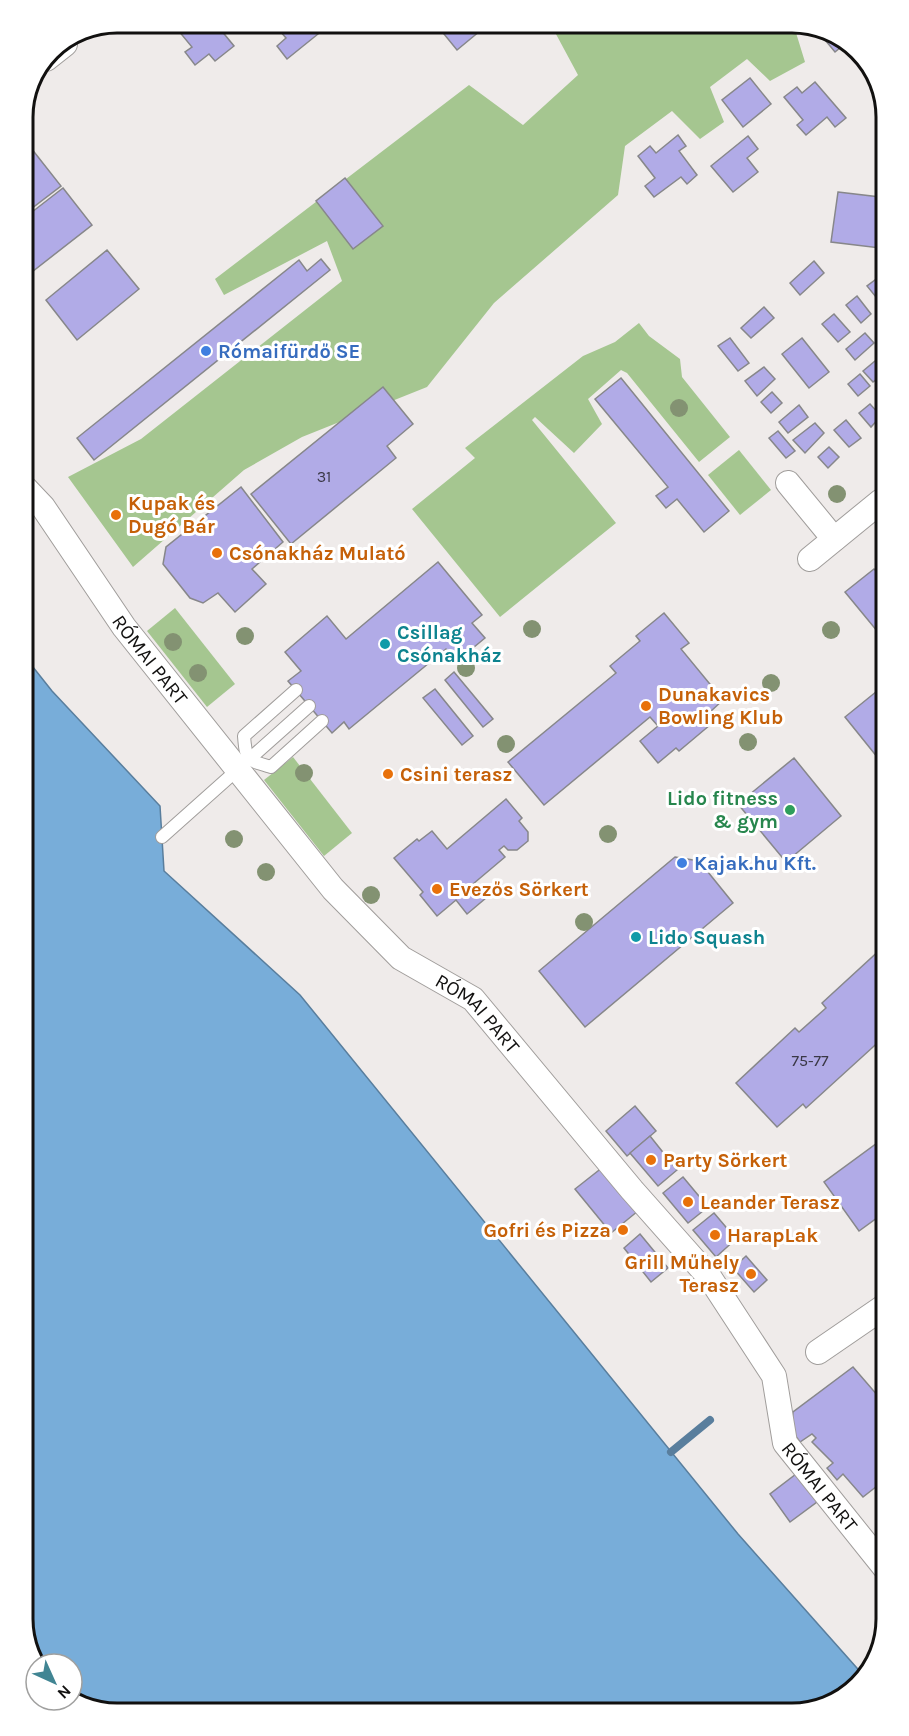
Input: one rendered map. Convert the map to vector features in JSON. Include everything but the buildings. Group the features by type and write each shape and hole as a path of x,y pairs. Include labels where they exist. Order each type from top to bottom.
{"street":[{"path":"788,483 834,539"},
{"name":"RÓMAI PART","path":"33,496 43,507 124,627 242,763 333,889 401,958 472,999 632,1190 710,1278 774,1376 785,1443 876,1557"},
{"path":"810,560 876,505"},
{"path":"818,1352 876,1312"}],"lane":[{"path":"242,763 244,736 296,690"},
{"path":"161,833 309,706"},
{"path":"242,763 294,712"},
{"path":"242,763 270,767 322,722"}],"green space":[{"path":"555,33 796,33 805,62 770,81 747,59 710,87 724,122 700,139 672,111 625,146 618,195 494,303 427,387 302,437 244,470 133,567 68,477 141,439 342,281 327,241 224,295 215,279 469,85 523,125 578,75"},
{"path":"639,323 649,336 680,359 682,377 730,437 699,462 627,373 621,370 588,399 602,424 574,453 535,417 532,420 616,523 500,617 412,509 475,458 465,448 583,356 615,342"},
{"path":"739,450 771,490 740,515 708,475"},
{"path":"175,608 235,684 207,707 147,631"},
{"path":"293,757 352,833 324,856 264,780"}],"water":[{"path":"33,667 52,691 160,806 164,871 300,995 738,1534 859,1670 839,1689 824,1697 792,1703 112,1703 84,1696 84,1652 40,1652 33,1619"}],"waterway":[{"path":"671,1452 710,1420"}],"place":[{"name":"Rómaifürdő SE","path":"206,351"},
{"name":"Kupak és Dugó Bár","path":"116,515"},
{"name":"Csónakház Mulató","path":"217,553"},
{"name":"Csillag Csónakház","path":"385,644"},
{"name":"Dunakavics Bowling Klub","path":"646,706"},
{"name":"Csini terasz","path":"388,774"},
{"name":"Lido fitness & gym","path":"790,810"},
{"name":"Kajak.hu Kft.","path":"682,863"},
{"name":"Evezős Sörkert","path":"437,889"},
{"name":"Lido Squash","path":"636,937"},
{"name":"Party Sörkert","path":"651,1160"},
{"name":"Leander Terasz","path":"688,1202"},
{"name":"Gofri és Pizza","path":"623,1230"},
{"name":"HarapLak","path":"715,1235"},
{"name":"Grill Műhely Terasz","path":"751,1274"}]}
